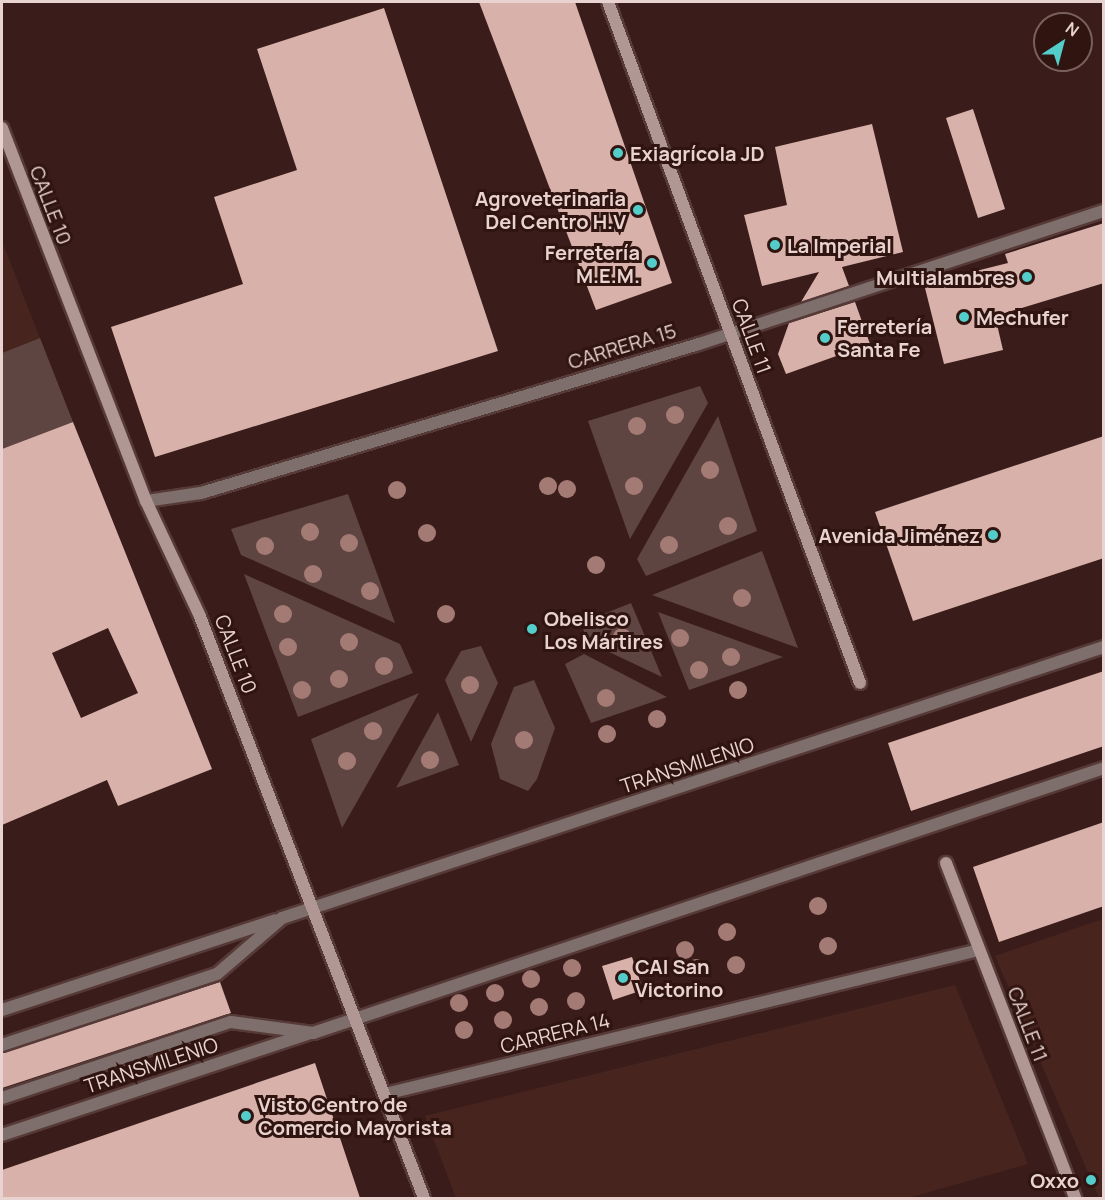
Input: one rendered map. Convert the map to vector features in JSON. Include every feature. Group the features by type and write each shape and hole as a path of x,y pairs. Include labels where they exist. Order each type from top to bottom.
{"street":[{"name":"CALLE 11","path":"608,2 860,683"},
{"name":"CALLE 10","path":"2,128 146,501 199,614 357,1018 424,1198"},
{"name":"CARRERA 15","path":"146,501 201,493 730,334 1104,211"},
{"name":"TRANSMILENIO","path":"2,1010 1104,647"},
{"name":"TRANSMILENIO","path":"2,1135 1104,768"},
{"name":"CALLE 11","path":"946,863 1075,1198"},
{"name":"TRANSMILENIO","path":"2,1045 217,974 282,918"},
{"name":"CARRERA 14","path":"385,1094 979,950"},
{"name":"TRANSMILENIO","path":"2,1098 231,1022 313,1033"}],"shaded area":[{"path":"2,241 40,338 2,353"},
{"path":"40,338 73,422 2,449 2,353"},
{"path":"700,386 708,403 630,539 588,421"},
{"path":"718,416 757,531 646,576 637,559"},
{"path":"348,494 395,623 241,555 231,529"},
{"path":"762,551 798,648 652,595"},
{"path":"244,574 400,644 413,673 298,717"},
{"path":"631,603 662,677 588,642 581,623"},
{"path":"658,612 783,657 689,690"},
{"path":"481,646 498,683 471,742 445,680 461,651"},
{"path":"584,654 667,697 591,723 565,664"},
{"path":"534,680 555,728 537,779 528,791 500,779 491,744 514,687"},
{"path":"419,693 342,828 311,739"},
{"path":"438,712 459,765 396,788"},
{"path":"1103,919 1104,1198 1099,1198 995,956"},
{"path":"955,985 1028,1164 908,1198 456,1198 425,1116"}],"building":[{"path":"479,2 575,2 672,283 596,310"},
{"path":"384,8 498,351 155,457 111,327 243,284 214,197 297,170 257,49"},
{"path":"973,109 1005,209 978,218 946,118"},
{"path":"872,124 903,252 842,267 849,286 801,302 819,272 762,286 744,215 787,205 775,147"},
{"path":"1104,223 1104,283 995,316 1003,350 944,364 924,284 1008,263 1005,254"},
{"name":"Ferretería Santa Fe","path":"855,302 870,344 786,374 778,354 789,323"},
{"path":"73,422 212,769 118,806 107,780 2,825 2,449","holes":["108,628 138,693 81,718 52,653"]},
{"name":"Avenida Jiménez","path":"1104,436 1104,558 913,621 875,512"},
{"path":"1104,671 1104,746 911,811 888,743"},
{"path":"1104,822 1104,906 999,942 973,867"},
{"name":"CAI San Victorino","path":"632,957 643,990 613,1000 602,966"},
{"path":"220,982 231,1013 2,1088 2,1053"},
{"name":"Visto Centro de Comercio Mayorista","path":"315,1063 360,1198 2,1198 2,1170"}],"place":[{"name":"Exiagrícola JD","path":"618,153"},
{"name":"Agroveterinaria Del Centro H.V","path":"638,210"},
{"name":"La Imperial","path":"775,245"},
{"name":"Ferretería M.E.M.","path":"652,263"},
{"name":"Multialambres","path":"1027,277"},
{"name":"Mechufer","path":"964,317"},
{"name":"Ferretería Santa Fe","path":"825,338"},
{"name":"Avenida Jiménez","path":"993,535"},
{"name":"Obelisco Los Mártires","path":"532,629"},
{"name":"CAI San Victorino","path":"623,978"},
{"name":"Visto Centro de Comercio Mayorista","path":"246,1116"},
{"name":"Oxxo","path":"1091,1180"}]}
